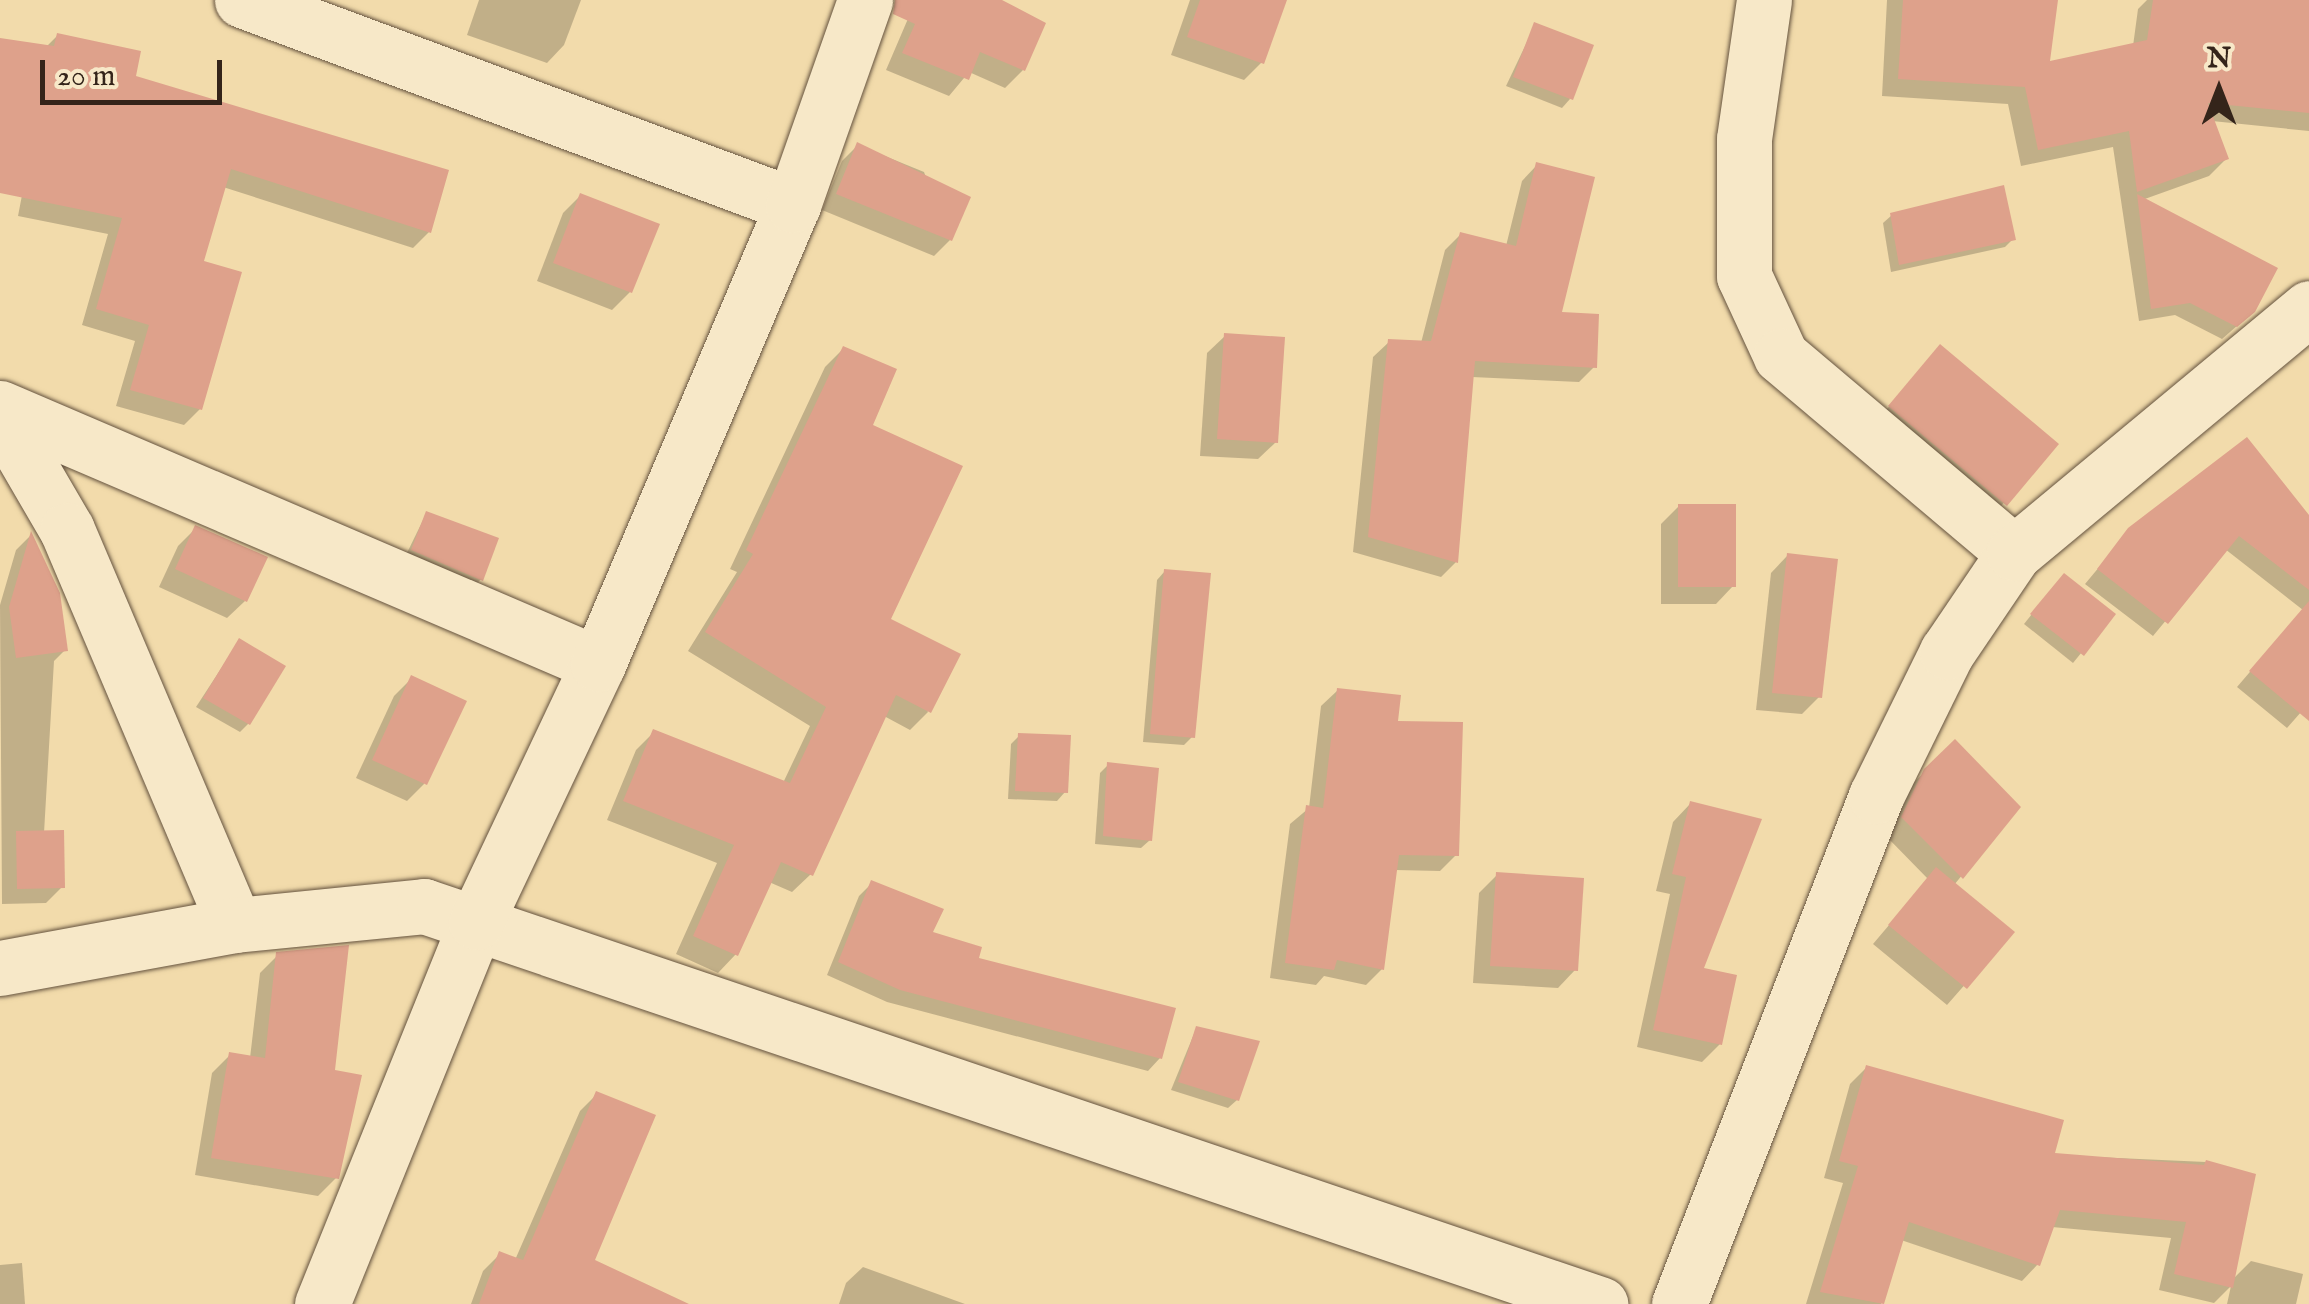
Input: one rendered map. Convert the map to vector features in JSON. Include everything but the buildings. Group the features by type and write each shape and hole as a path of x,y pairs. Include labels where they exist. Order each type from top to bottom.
{"street":[{"path":"242,0 794,205"},
{"path":"322,1304 476,922 598,664 794,205 865,0"},
{"path":"1764,0 1744,139 1744,276 1781,356 2014,552"},
{"path":"1679,1304 1876,796 1947,652 2014,552 2309,308"},
{"path":"0,412 598,664"},
{"path":"0,412 67,530 235,925"},
{"path":"0,968 235,925 424,906 1600,1304"}]}
